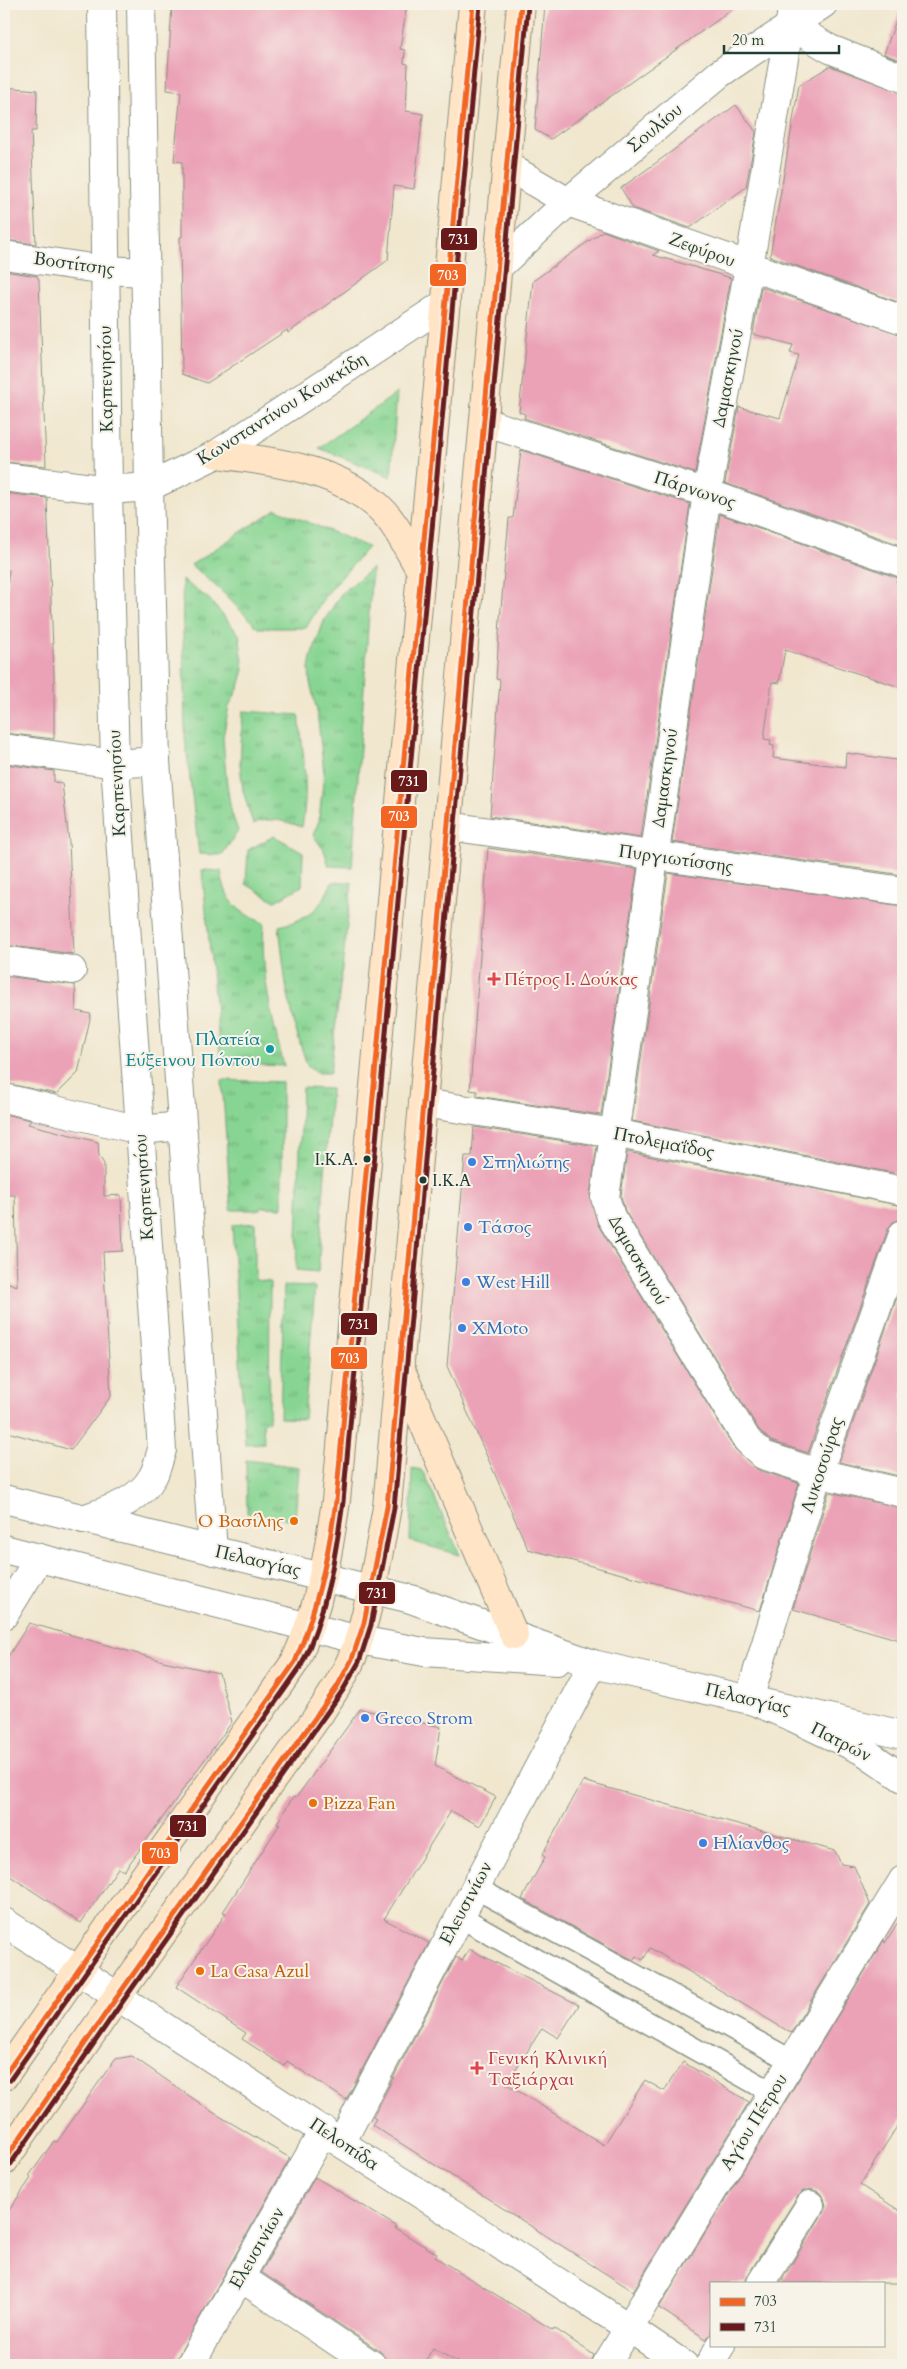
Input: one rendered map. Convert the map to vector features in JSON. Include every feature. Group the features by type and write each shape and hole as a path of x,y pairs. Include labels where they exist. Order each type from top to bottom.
{"main road":[{"path":"4,2076 76,1970 296,1662 311,1627 325,1577 337,1491 473,4"},
{"path":"4,2161 117,1997 320,1713 344,1674 359,1640 372,1590 387,1507 522,4"},
{"path":"217,454 282,464 306,470 352,489 374,502 398,533 421,570"},
{"path":"400,1366 514,1635"}],"street":[{"name":"Καρπενησίου","path":"84,1519 118,1507 139,1494 153,1476 162,1450 115,764 108,490 102,4"},
{"path":"141,4 149,487 156,761 213,1551"},
{"name":"Σουλίου","path":"498,267 568,202 719,74 792,15 823,4"},
{"path":"792,15 830,49 903,78"},
{"name":"Δαμασκηνού","path":"792,15 750,267 707,493 605,1197 611,1217 747,1440 763,1455 818,1473 903,1493"},
{"name":"Ζεφύρου","path":"507,166 568,202 903,320"},
{"name":"Βοστίτσης","path":"4,255 105,270 145,272"},
{"name":"Κωνσταντίνου Κουκκίδη","path":"4,477 108,490 149,487 217,454 446,303"},
{"name":"Πάρνωνος","path":"484,422 707,493 903,563"},
{"path":"4,748 115,764 156,761"},
{"name":"Πυργιωτίσσης","path":"448,826 903,891"},
{"path":"4,960 72,970"},
{"path":"4,1098 140,1130 182,1126"},
{"name":"Πτολεμαΐδος","path":"423,1103 614,1133 903,1191"},
{"name":"Λυκοσούρας","path":"749,1700 818,1473 903,1234"},
{"name":"Πελασγίας","path":"4,1499 410,1599 593,1664 903,1735"},
{"name":"Πελασγίας","path":"4,1549 359,1640 424,1652 593,1664"},
{"path":"4,1615 39,1558"},
{"name":"Ελευσινίων","path":"190,2365 240,2277 332,2137 459,1916 593,1664"},
{"name":"Πατρών","path":"749,1700 792,1717 865,1752 903,1778"},
{"name":"Αγίου Πέτρου","path":"606,2365 903,1880"},
{"name":"Πελοπίδα","path":"4,1922 684,2365"},
{"path":"762,2282 810,2205"},
{"path":"240,2277 372,2365"},
{"path":"709,2365 720,2346"}],"lane":[{"path":"474,1887 792,2061"},
{"path":"459,1916 773,2093"}],"green space":[{"path":"397,393 391,477 319,448"},
{"path":"276,509 368,547 325,596 306,628 258,628 218,588 191,565"},
{"path":"372,568 352,867 329,866 324,850 313,835 319,821 324,773 317,711 309,669 311,657 324,621 341,594"},
{"path":"182,580 209,599 239,634 244,669 239,687 229,706 223,737 231,811 238,831 222,855 199,854 185,737"},
{"path":"243,711 299,715 305,785 302,827 283,821 271,820 253,824 243,791 240,764"},
{"path":"274,836 303,852 302,886 275,901 246,884 248,850"},
{"path":"202,870 221,871 229,898 240,910 264,923 265,977 271,1013 284,1066 221,1063"},
{"path":"332,882 352,882 330,1073 318,1073 308,1067 295,1027 286,985 279,926 298,920 312,912 323,900"},
{"path":"222,1080 282,1082 282,1208 262,1207 259,1210 231,1210"},
{"path":"302,1088 331,1089 318,1272 296,1270"},
{"path":"255,1223 255,1280 270,1282 269,1421 263,1423 264,1443 245,1444 232,1225"},
{"path":"284,1286 315,1287 304,1419 280,1418"},
{"path":"246,1460 299,1467 295,1520 247,1513"},
{"path":"412,1468 421,1470 424,1474 460,1555 410,1541"}],"building":[{"path":"172,4 407,4 400,49 405,50 404,63 408,64 406,111 423,114 414,189 394,186 388,260 288,333 287,330 207,383 182,374 180,237 182,237 182,162 174,161 181,92 167,90"},
{"path":"545,4 740,4 551,139 535,130"},
{"path":"899,12 903,12 903,61 884,54"},
{"path":"830,66 903,93 903,304 770,256 799,85"},
{"path":"4,87 37,90 36,131 31,131 36,244 4,240"},
{"path":"736,105 756,132 746,187 690,228 633,208 621,188"},
{"path":"603,231 659,251 653,255 731,278 695,473 524,418 525,414 519,412 533,281"},
{"path":"4,271 37,276 39,280 46,466 4,462"},
{"path":"761,287 903,335 903,546 725,483 739,407 780,418 799,355 790,353 793,345 753,334"},
{"path":"521,450 690,504 641,838 490,816 500,680 496,679 500,619 509,518 513,518"},
{"path":"4,493 47,498 54,675 54,739 4,733 4,620 9,570 4,570"},
{"path":"720,514 898,578 896,582 903,584 903,688 785,650 779,683 772,682 764,739 771,740 770,745 774,746 773,758 845,767 846,753 903,761 903,875 672,842"},
{"path":"4,764 54,771 54,782 62,783 69,842 74,954 4,945"},
{"path":"488,848 637,869 601,1115 477,1096 477,1091 470,1090"},
{"path":"668,873 903,906 903,1175 632,1121"},
{"path":"4,976 75,985 76,1011 91,1014 78,1073 57,1094 4,1083"},
{"path":"4,1114 31,1120 28,1124 98,1142 99,1156 104,1164 104,1196 121,1195 123,1251 103,1252 111,1396 71,1450 4,1431 4,1281 17,1286 15,1195 4,1195"},
{"path":"474,1127 597,1146 590,1195 598,1225 734,1448 758,1470 799,1483 760,1611 528,1549 447,1366 465,1156 472,1156"},
{"path":"627,1152 903,1206 903,1219 893,1222 888,1229 808,1453 771,1441 759,1430 625,1211 621,1196"},
{"path":"903,1280 903,1477 839,1462"},
{"path":"829,1492 903,1508 903,1641 793,1609"},
{"path":"29,1623 163,1661 219,1673 232,1722 124,1871 118,1868 81,1923 4,1872 4,1663"},
{"path":"360,1709 441,1727 435,1766 496,1797 480,1826 451,1811 384,1919 429,1943 346,2100 287,2061 284,2066 242,2039 246,2033 176,1987 226,1913 223,1912 280,1824 277,1823 293,1797 296,1798"},
{"path":"583,1781 835,1851 841,1864 854,1866 870,1904 791,2033 650,1948 643,1960 636,1956 633,1960 522,1899 545,1857 542,1855"},
{"path":"903,1914 903,2117 860,2185 903,2213 903,2283 781,2282 826,2206 824,2198 819,2192 811,2189 803,2191 797,2197 745,2282 710,2282 710,2335 706,2339 659,2308 884,1940 885,1943"},
{"path":"469,1949 579,2005 558,2038 542,2028 507,2084 604,2145 645,2080 664,2091 683,2062 749,2102 633,2291 372,2125 376,2119 373,2117 456,1957 462,1961"},
{"path":"132,2056 211,2111 290,2158 173,2365 4,2365 4,2218 31,2178 29,2176 54,2141 57,2142 115,2059"},
{"path":"315,2177 396,2226 395,2228 437,2254 435,2257 553,2330 554,2328 594,2355 590,2365 462,2365 433,2348 423,2365 395,2365 386,2360 381,2352 261,2272"}],"transit line":[{"name":"703","path":"4,2076 295,1662 310,1623 321,1583 336,1501 473,4"},
{"name":"703","path":"4,2161 117,1997 337,1687 352,1659 364,1623 387,1507 521,4"},
{"name":"731","path":"10,2080 301,1666 317,1627 328,1586 343,1502 480,5"},
{"name":"731","path":"10,2165 123,2001 343,1690 359,1662 371,1625 394,1508 528,5"}],"place":[{"name":"Πέτρος Ι. Δούκας","path":"494,979"},
{"name":"Πλατεία Εύξεινου Πόντου","path":"270,1049"},
{"name":"Ι.Κ.Α.","path":"367,1159"},
{"name":"Σπηλιώτης","path":"472,1162"},
{"name":"Ι.Κ.Α","path":"423,1180"},
{"name":"Τάσος","path":"468,1227"},
{"name":"West Hill","path":"466,1282"},
{"name":"XMoto","path":"462,1328"},
{"name":"Ο Βασίλης","path":"294,1521"},
{"name":"Greco Strom","path":"365,1718"},
{"name":"Pizza Fan","path":"313,1803"},
{"name":"Ηλίανθος","path":"703,1843"},
{"name":"La Casa Azul","path":"200,1971"},
{"name":"Γενική Κλινική Ταξιάρχαι","path":"477,2068"}]}
